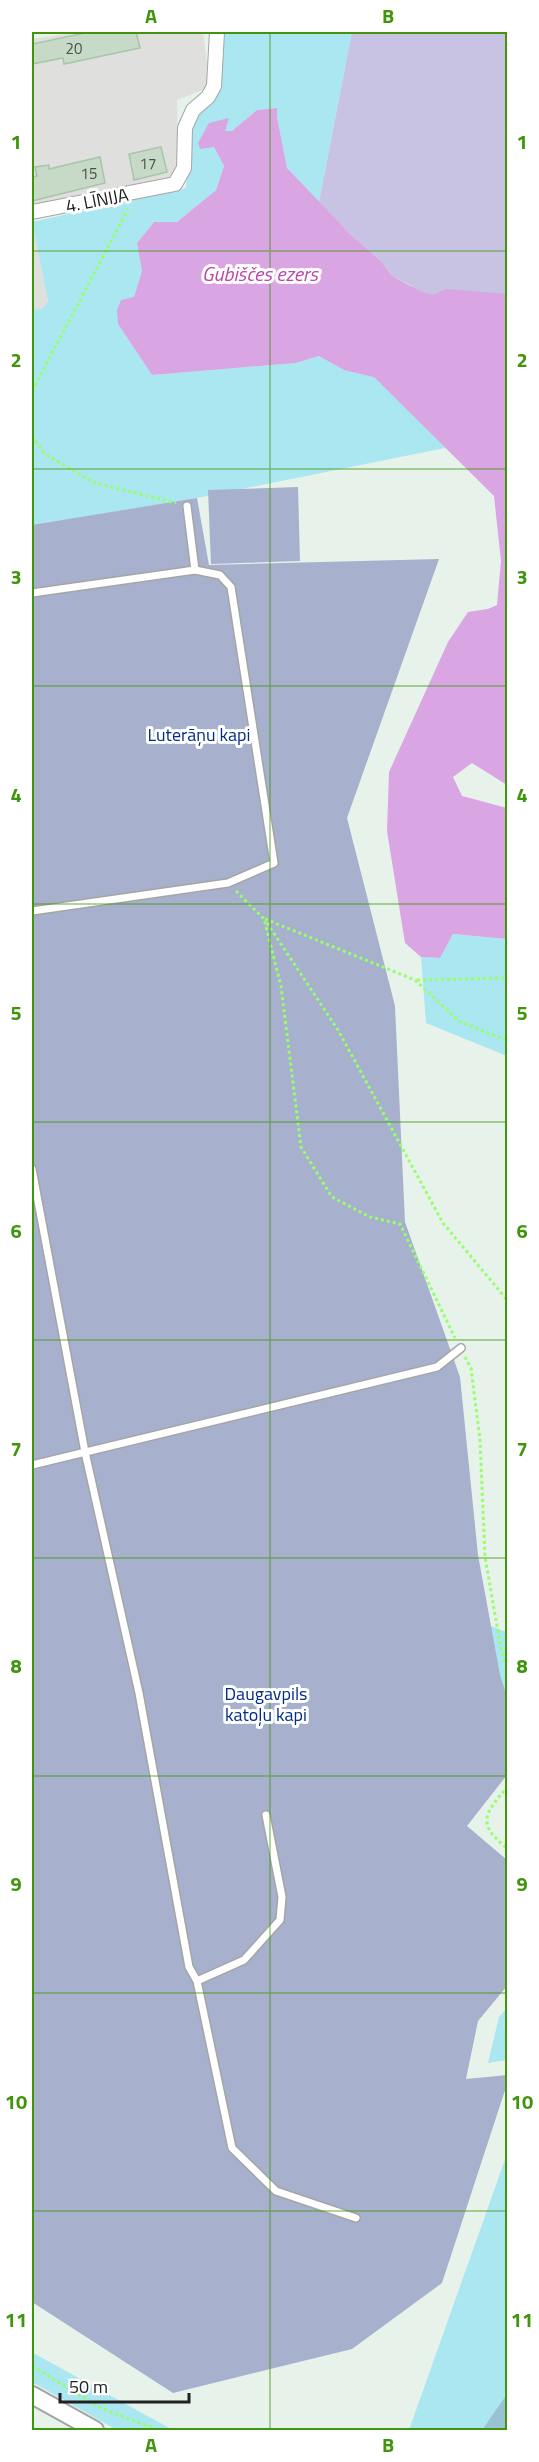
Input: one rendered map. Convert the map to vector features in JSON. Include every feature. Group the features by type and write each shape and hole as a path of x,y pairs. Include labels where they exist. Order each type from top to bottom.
{"street":[{"name":"4. LĪNIJA","path":"32,212 175,184 184,168 185,128 193,110 208,97 214,86 217,32"},
{"path":"32,2395 95,2430"}],"lane":[{"path":"187,506 195,570"},
{"path":"32,593 195,570 220,574 231,587 274,863 228,883 32,911"},
{"path":"32,1169 85,1452 139,1693 189,1967 196,1982 232,2148 276,2191 356,2218"},
{"path":"32,1465 437,1367 461,1348"},
{"path":"196,1982 244,1960 280,1920 282,1897 266,1815"}],"path":[{"path":"32,391 137,192"},
{"path":"32,436 45,454 95,483 187,506"},
{"path":"228,883 264,919 338,1030 443,1223 507,1300"},
{"path":"264,919 415,981 459,1021 507,1041"},
{"path":"264,919 281,986 301,1147 332,1197 370,1217 399,1224 471,1368 480,1440 485,1557 507,1673"},
{"path":"415,981 507,978"},
{"path":"507,1786 488,1811 487,1821 490,1836 507,1849"},
{"path":"32,2366 101,2408 158,2430"}],"shaded area":[{"path":"79,32 203,32 210,87 177,100 178,175 32,207 32,39"},
{"path":"224,32 352,32 319,202 287,168 277,108 257,110 232,131 224,132 228,118 214,147 224,166 216,190 177,222 154,222 137,243 142,271 134,297 118,324 152,375 296,363 319,356 344,370 374,377 422,422 445,448 32,531 32,310 43,308 48,301 32,222 186,188 190,130 198,115 215,96"},
{"path":"352,32 507,32 507,424 422,422 374,377 344,370 412,286 392,276 381,261 351,235 319,202"},
{"path":"32,222 48,301 43,308 32,310"},
{"path":"453,934 507,939 507,1056 426,1023 421,957 440,958"},
{"path":"485,1624 507,1632 507,1752"},
{"path":"507,2008 507,2060 488,2063 499,2017"},
{"path":"507,2154 507,2394 482,2430 409,2430"},
{"path":"32,2352 173,2430 117,2430 32,2382"},
{"path":"507,2394 507,2430 482,2430"}],"green space":[{"path":"298,487 300,561 211,564 208,490"},
{"name":"Daugavpils katoļu kapi","path":"197,498 209,565 439,559 347,818 395,1006 405,1222 460,1377 478,1555 500,1675 507,1697 507,1775 467,1826 507,1860 507,1986 478,2021 466,2079 507,2075 507,2084 442,2283 352,2349 173,2393 32,2302 32,525"}],"water":[{"name":"Gubiščes ezers","path":"277,108 287,168 351,235 381,261 392,276 422,292 433,295 446,289 507,294 507,785 472,763 453,777 462,796 507,808 507,939 453,934 440,958 421,957 405,943 387,831 389,772 448,642 468,612 497,605 501,561 494,496 374,377 344,370 319,356 296,363 152,375 118,324 117,310 121,300 134,297 142,271 137,243 154,222 177,222 216,190 224,166 214,147 200,149 198,143 209,123 229,118 225,131 232,131 257,110"}],"building":[{"path":"90,32 136,32 140,48 64,64 63,58 32,64 32,44"},
{"path":"161,147 167,172 134,180 129,154"},
{"path":"100,157 105,183 32,201 32,177 37,176 35,167 49,165 49,169"}],"park label":[{"name":"Luterāņu kapi","path":"199,734"}]}
